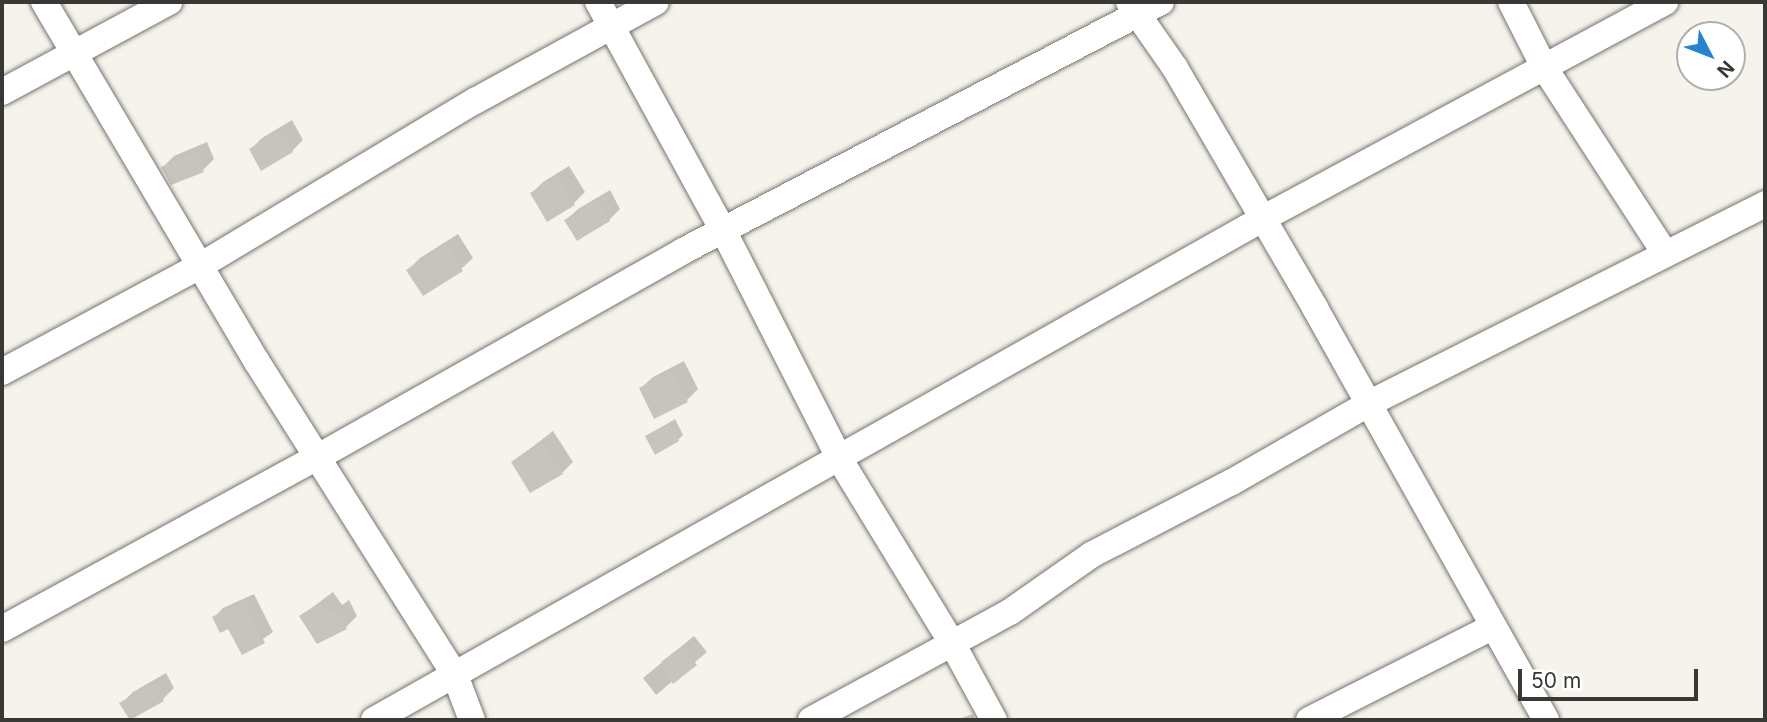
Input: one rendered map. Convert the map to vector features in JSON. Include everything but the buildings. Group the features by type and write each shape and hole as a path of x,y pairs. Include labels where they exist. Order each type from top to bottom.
{"street":[{"path":"44,2 200,266 454,675 472,720"},
{"path":"2,92 169,2"},
{"path":"598,2 723,230 839,458 952,643 994,720"},
{"path":"2,372 200,266 475,101 656,2"},
{"path":"2,629 318,457 550,324 1133,8 1161,2"},
{"path":"1511,2 1544,67 1665,253"},
{"path":"374,720 1262,219 1665,2"},
{"path":"1133,8 1175,68 1546,720"},
{"path":"811,720 1010,612 1091,555 1233,482 1368,404 1765,204"},
{"path":"1309,720 1492,626"}]}
